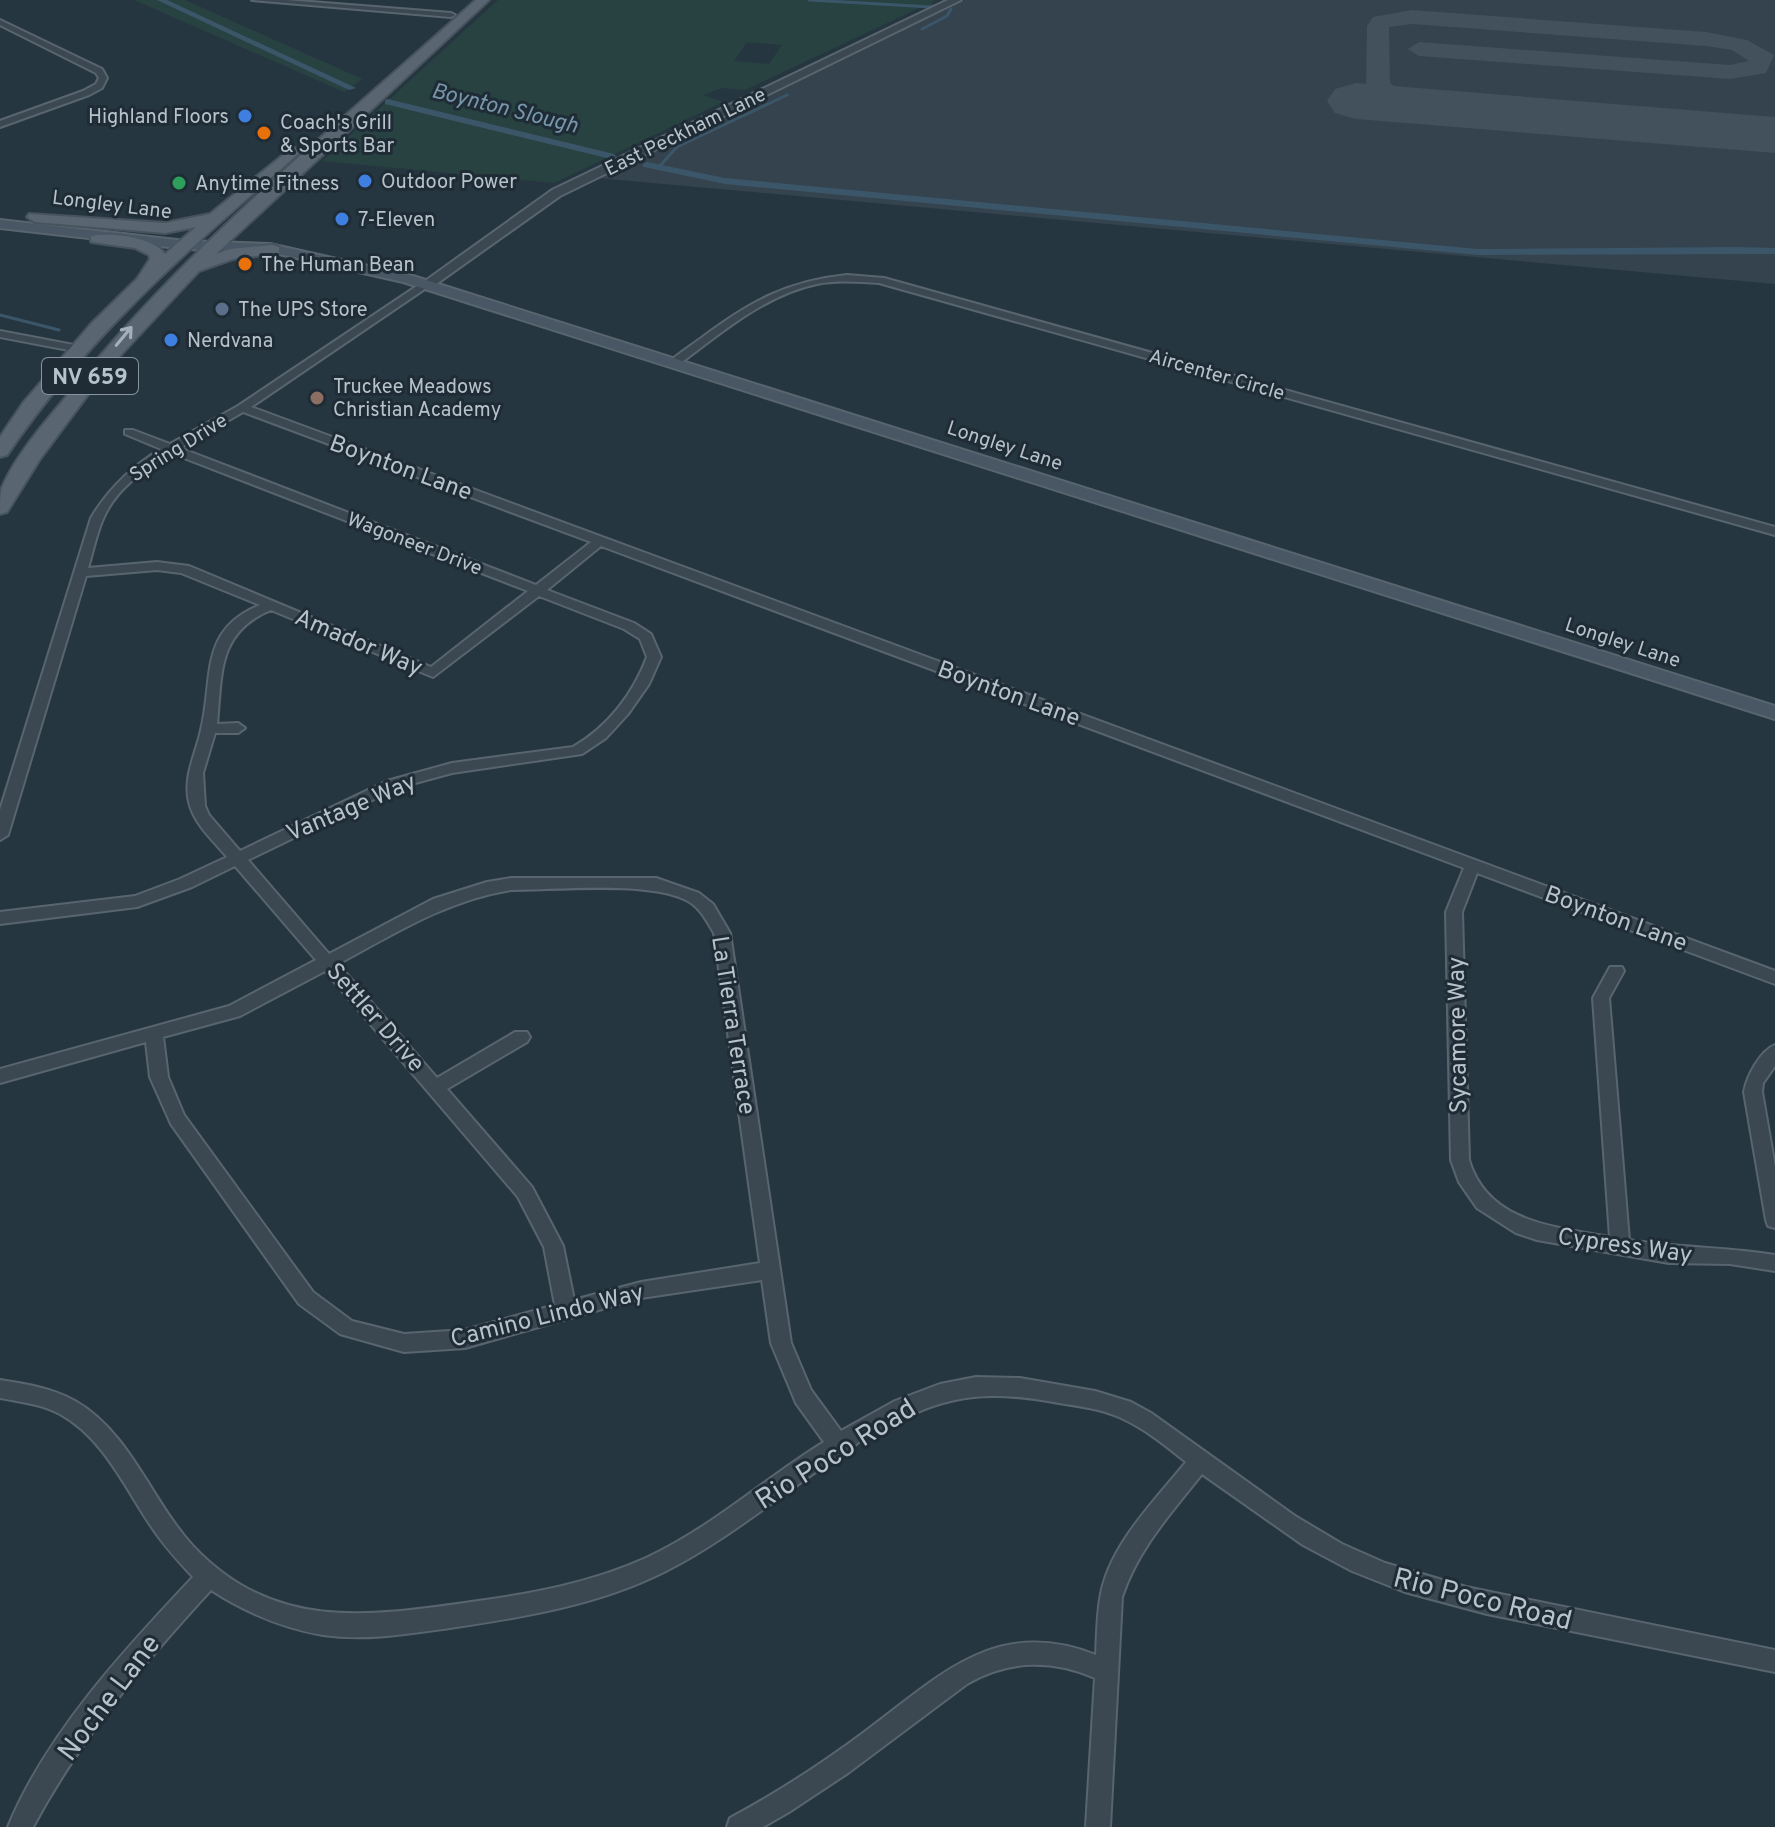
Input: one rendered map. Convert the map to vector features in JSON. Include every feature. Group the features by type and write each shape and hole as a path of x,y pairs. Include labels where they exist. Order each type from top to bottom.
{"main road":[{"path":"331,117 468,0"},
{"name":"NV 659","path":"0,508 59,415 163,294 483,0"},
{"path":"406,70 414,56 452,21 451,15"},
{"name":"NV 659","path":"0,451 33,403 79,349 141,286 312,134"},
{"path":"36,222 174,227 199,223 224,211"},
{"name":"Longley Lane","path":"0,212 36,222 273,250 355,265 427,284 1775,713"},
{"path":"36,222 150,247 158,259 141,286"},
{"name":"Longley Lane","path":"0,224 36,222"},
{"path":"163,294 218,258 273,250"}],"street":[{"path":"256,0 451,15"},
{"name":"East Peckham Lane","path":"427,284 556,193 956,0"},
{"path":"0,22 99,71 103,78 99,86 86,93 0,124"},
{"name":"Aircenter Circle","path":"674,363 782,289 834,278 880,280 1775,531"},
{"name":"Spring Drive","path":"0,835 97,518 113,492 138,469 242,408 427,284"},
{"path":"0,334 79,349"},
{"name":"Boynton Lane","path":"242,408 1775,978"},
{"name":"Wagoneer Drive","path":"129,432 629,626 652,645"},
{"name":"Amador Way","path":"80,573 171,567 193,572 433,673 600,541"},
{"name":"Settler Drive","path":"272,605 243,617 222,640 209,729 194,777 196,804 202,817 236,858 525,1192 541,1218 562,1279 566,1311"},
{"name":"Vantage Way","path":"0,918 137,901 392,784 452,768 560,756 591,745 611,728 651,665 652,645"},
{"path":"209,729 238,728"},
{"name":"Sycamore Way","path":"1473,865 1454,912 1460,1160 1465,1177 1484,1202"},
{"name":"La Tierra Terrace","path":"0,1076 154,1036 234,1011 439,903 487,888 638,883 677,889 707,908 722,933 781,1343 803,1396 840,1447"},
{"path":"1616,971 1601,998 1620,1247"},
{"name":"Camino Lindo Way","path":"154,1036 159,1077 177,1119 306,1298 326,1315 374,1338 435,1343 465,1339 641,1290 770,1270"},
{"path":"436,1087 521,1037"},
{"path":"1775,1052 1755,1081 1753,1092 1775,1220"},
{"name":"Cypress Way","path":"1484,1202 1516,1225 1537,1232 1669,1255 1730,1256 1775,1263"},
{"name":"Rio Poco Road","path":"0,1389 43,1396 80,1413 99,1431 184,1552 209,1576 234,1593 270,1610 307,1621 349,1626 390,1625 554,1601 628,1577 683,1550 922,1397 967,1387 1014,1386 1122,1408 1149,1423 1291,1526 1379,1572 1461,1597 1775,1661"},
{"path":"1098,1827 1111,1597 1118,1571 1128,1552 1200,1460"},
{"name":"Noche Lane","path":"20,1827 58,1761 98,1702 141,1648 209,1576"},
{"path":"739,1827 822,1778 969,1669 997,1657 1025,1652 1054,1653 1106,1671"}],"shaded area":[{"path":"965,0 1775,0 1775,284 597,178"}],"green space":[{"path":"134,0 185,0 362,79 344,92"},
{"path":"498,0 936,0 931,3 936,5 919,8 745,90 722,88 703,95 723,102 554,183 322,161","holes":["747,42 782,45 769,64 734,61"]}],"waterway":[{"name":"Boynton Slough","path":"161,0 352,88"},
{"path":"809,0 932,7"},
{"path":"922,29 947,16 951,9"},
{"path":"658,168 677,147 787,95"},
{"name":"Boynton Slough","path":"388,102 611,156"},
{"path":"647,165 725,181 1478,252 1775,251"},
{"path":"0,315 59,330"}],"taxiway":[{"path":"1435,107 1398,99 1378,86 1378,26 1381,22 1412,17 1706,39 1739,45 1762,59"},
{"path":"1419,49 1730,72 1758,68 1762,59"},
{"path":"1762,59 1763,55"}],"runway":[{"path":"1356,101 1775,135"}],"place":[{"name":"Highland Floors","path":"245,116"},
{"name":"Coach's Grill & Sports Bar","path":"264,133"},
{"name":"Outdoor Power","path":"365,181"},
{"name":"Anytime Fitness","path":"179,183"},
{"name":"7-Eleven","path":"342,219"},
{"name":"The Human Bean","path":"245,264"},
{"name":"The UPS Store","path":"222,309"},
{"name":"Nerdvana","path":"171,340"},
{"name":"Truckee Meadows Christian Academy","path":"317,398"}]}
